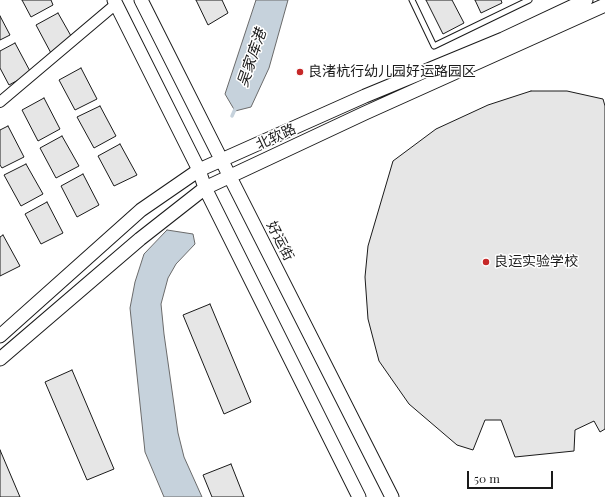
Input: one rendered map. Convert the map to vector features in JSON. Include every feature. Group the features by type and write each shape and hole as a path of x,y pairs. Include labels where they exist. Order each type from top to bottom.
{"street":[{"name":"好运街","path":"141,0 392,497"},
{"name":"北软路","path":"0,336 141,210 199,170 365,96 503,39 586,0"},
{"path":"0,102 115,2 199,170 205,188 359,497"},
{"name":"北软路","path":"0,359 140,239 205,188 366,113 605,5"}],"lane":[{"path":"412,0 434,46 519,2 530,0"}],"water":[{"path":"256,0 288,0 269,68 251,107 235,111 225,94"},
{"path":"167,230 193,234 195,244 176,264 168,278 161,304 178,433 184,457 202,497 164,497 145,452 130,308 135,282 144,254"}],"building":[{"path":"22,0 51,0 53,5 31,17"},
{"path":"196,0 222,0 228,13 208,25"},
{"path":"426,0 452,0 464,23 443,34"},
{"path":"475,0 501,0 502,3 481,13"},
{"path":"58,13 75,43 52,55 36,25"},
{"path":"0,16 10,35 0,40"},
{"path":"15,43 31,73 9,85 0,68 0,51"},
{"path":"81,68 97,99 75,110 59,80"},
{"name":"良运实验学校","path":"531,91 567,91 603,99 605,106 605,429 600,432 594,421 575,430 574,451 515,457 501,420 485,420 473,450 457,445 409,404 379,361 368,319 365,277 368,246 393,161 436,129 488,105"},
{"path":"44,98 60,129 38,141 22,110"},
{"path":"100,106 116,136 94,148 77,117"},
{"path":"8,126 24,157 2,168 0,165 0,130"},
{"path":"62,136 79,166 56,178 40,148"},
{"path":"120,144 137,175 114,186 98,156"},
{"path":"26,164 43,194 21,206 4,175"},
{"path":"83,174 99,205 77,217 61,186"},
{"path":"47,202 63,233 41,244 25,214"},
{"path":"3,235 20,266 0,276 0,237"},
{"path":"210,304 251,402 224,414 183,315"},
{"path":"72,370 114,469 87,480 45,382"},
{"path":"0,450 20,497 0,497"},
{"path":"231,464 244,497 212,497 203,475"}],"waterway":[{"name":"吴家库港","path":"232,116 236,107"}],"place":[{"name":"良渚杭行幼儿园好运路园区","path":"300,72"},
{"name":"良运实验学校","path":"486,262"}]}
